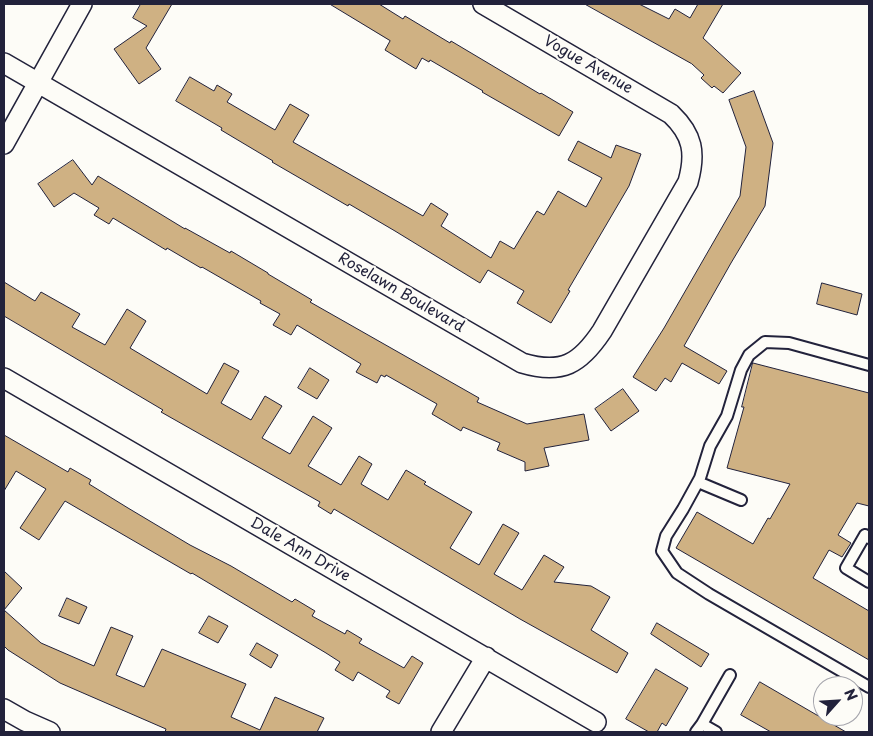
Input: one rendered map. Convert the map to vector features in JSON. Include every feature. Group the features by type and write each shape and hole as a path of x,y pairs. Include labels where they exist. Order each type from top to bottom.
{"street":[{"path":"4,144 82,4"},
{"name":"Vogue Avenue","path":"483,4 671,114 687,132"},
{"name":"Roselawn Boulevard","path":"4,63 522,363 538,368 556,368 580,358 590,350 602,331 688,182 692,167 692,152 687,132"},
{"name":"Dale Ann Drive","path":"4,378 596,722"},
{"path":"441,732 486,657"},
{"path":"4,709 24,721 50,732"}],"lane":[{"path":"869,365 789,343 765,342 749,355 741,370 727,416 710,446 698,482 666,536 662,551 677,573 869,687"},
{"path":"698,482 741,500"},
{"path":"869,538 865,535 846,568 869,582"},
{"path":"716,732 699,728 730,675"}],"building":[{"path":"141,4 172,4 146,48 161,69 139,84 114,49 147,26 133,18"},
{"path":"330,4 379,4 403,19 405,16 450,43 451,41 573,112 559,136 430,60 429,62 422,58 416,69 385,50 390,41"},
{"path":"585,4 639,4 669,19 675,9 690,18 698,4 723,4 703,38 741,73 723,93 714,86 712,88 701,78 704,75 692,64"},
{"path":"190,77 214,91 217,85 232,94 227,102 275,130 290,104 309,115 293,142 423,216 431,203 448,214 441,226 491,258 500,241 514,249 537,211 544,215 558,191 586,207 602,178 568,160 578,141 611,158 616,145 641,154 629,186 568,290 570,291 551,323 517,303 524,291 488,270 480,283 349,204 348,206 272,162 221,130 222,128 176,101"},
{"path":"754,91 773,143 765,206 684,346 727,371 719,384 682,363 671,382 665,378 656,391 633,377 664,328 740,196 746,147 729,100"},
{"path":"73,160 92,185 98,176 185,229 230,253 231,251 312,300 310,302 479,398 477,402 527,424 584,414 589,440 544,448 549,466 525,471 525,462 497,450 500,443 463,427 461,431 432,414 437,404 386,375 385,377 381,375 377,383 356,372 361,364 297,325 291,335 273,325 280,314 260,303 261,301 167,248 166,250 113,218 109,224 94,215 99,208 74,193 54,207 38,184"},
{"path":"4,282 35,301 41,292 80,314 72,327 105,345 127,309 146,321 130,348 207,394 224,363 239,371 221,403 251,420 265,396 282,406 262,438 290,454 313,416 332,428 308,466 341,485 359,456 372,464 361,484 388,500 406,470 426,482 424,484 472,512 450,548 479,565 503,524 519,533 494,574 522,590 544,555 564,567 554,582 591,586 610,597 591,630 628,653 617,673 520,619 334,509 331,514 318,506 320,502 161,412 163,410 4,316"},
{"path":"822,283 862,294 857,315 817,304"},
{"path":"753,363 869,393 869,506 857,503 838,535 851,543 842,557 829,550 813,578 869,611 869,660 676,548 697,512 753,544 790,484 727,468 744,407 742,407"},
{"path":"310,368 329,380 317,399 298,388"},
{"path":"623,389 639,411 611,431 595,409"},
{"path":"4,435 68,472 70,468 91,480 89,484 128,508 292,602 295,599 315,611 312,616 345,634 347,630 362,639 359,643 404,668 412,656 423,663 399,704 386,697 390,691 358,672 353,681 335,670 340,662 326,653 192,573 65,501 39,540 20,528 46,489 16,471 4,491"},
{"path":"4,571 22,588 4,610"},
{"path":"67,598 87,607 79,624 59,616"},
{"path":"4,610 41,643 94,666 111,627 133,636 116,675 144,687 162,649 246,684 231,717 260,730 275,697 324,718 317,732 165,732 166,729 60,683 8,650 4,646"},
{"path":"209,616 228,626 218,643 199,633"},
{"path":"657,623 709,654 701,667 651,634"},
{"path":"257,643 278,655 271,668 250,655"},
{"path":"656,669 688,688 666,726 662,723 657,732 649,732 626,719"},
{"path":"760,682 813,713 813,726 836,726 846,732 771,732 741,715"}]}
